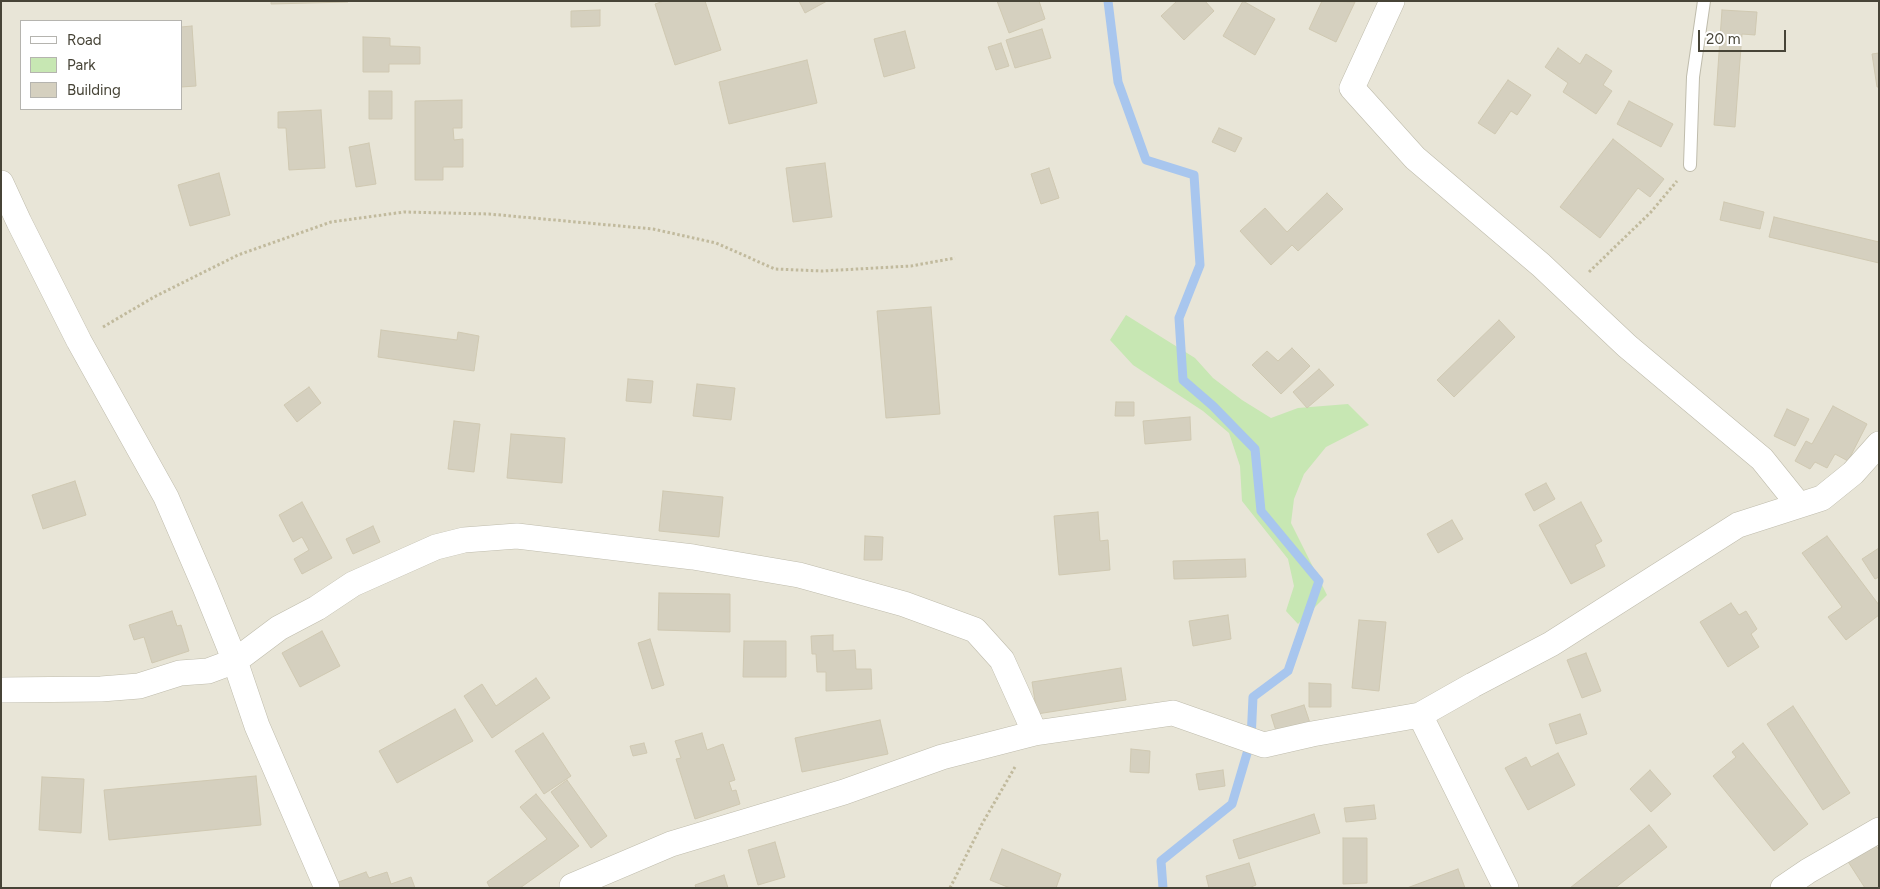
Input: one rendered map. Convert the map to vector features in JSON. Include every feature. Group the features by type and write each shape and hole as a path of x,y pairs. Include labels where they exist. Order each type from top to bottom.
{"street":[{"path":"1392,1 1352,88 1415,158 1541,265 1627,346 1762,459 1799,505"},
{"path":"1,183 10,225 166,497 235,661 257,726 327,888"},
{"path":"572,886 671,844 844,792 942,758 1035,733 1173,713 1264,745 1312,734 1420,715 1551,644 1738,525 1822,498 1853,473 1879,444"},
{"path":"1,690 100,689 139,686 180,673 208,671 235,661 279,628 317,608 352,584 436,547 464,540 518,536 693,557 800,575 904,604 975,630 1002,660 1035,733"},
{"path":"1420,715 1506,888"},
{"path":"1783,888 1808,871 1879,830"}],"lane":[{"path":"1690,165 1693,78 1704,1"}],"path":[{"path":"1569,292 1652,212 1690,165"},
{"path":"78,341 154,297 238,255 331,222 404,212 489,214 653,229 716,243 775,269 822,271 911,266 955,258"},
{"path":"950,888 982,824 1035,733"}],"shaded area":[{"path":"1,1 1879,1 1879,888 1,888"}],"green space":[{"path":"1126,315 1195,358 1213,378 1242,400 1271,418 1298,408 1348,404 1369,425 1326,447 1304,474 1294,499 1291,523 1327,595 1298,624 1286,611 1294,586 1288,559 1242,501 1240,466 1229,433 1203,411 1133,365 1110,340"}],"building":[{"path":"271,1 348,1 348,2 271,4"},
{"path":"664,1 705,1 721,50 675,65 655,4"},
{"path":"799,1 827,1 805,13"},
{"path":"997,1 1039,1 1045,19 1009,33"},
{"path":"1177,1 1205,1 1214,11 1184,40 1161,16"},
{"path":"1243,1 1275,19 1255,55 1223,36"},
{"path":"1322,1 1355,2 1336,42 1309,29"},
{"path":"600,10 600,26 571,27 571,11"},
{"path":"1722,10 1757,12 1755,35 1742,34 1735,127 1714,125"},
{"path":"192,26 196,86 182,87 182,27"},
{"path":"1042,29 1051,58 1015,68 1006,40"},
{"path":"905,31 915,68 884,77 874,39"},
{"path":"363,37 390,38 390,46 420,47 420,64 389,64 389,72 363,72"},
{"path":"1001,43 1009,66 996,70 988,47"},
{"path":"1558,48 1580,64 1586,54 1612,71 1603,85 1612,91 1596,114 1563,92 1568,83 1545,67"},
{"path":"1879,53 1879,87 1877,87 1872,54"},
{"path":"807,60 817,103 729,124 719,82"},
{"path":"1508,80 1531,95 1517,115 1511,111 1495,134 1478,123"},
{"path":"369,91 392,91 392,119 369,119"},
{"path":"462,100 462,128 453,128 454,140 463,139 463,167 443,167 443,180 415,180 415,101"},
{"path":"1629,101 1673,124 1661,147 1617,124"},
{"path":"321,110 325,168 289,170 286,128 278,128 278,112"},
{"path":"1219,128 1242,138 1235,152 1212,142"},
{"path":"1613,139 1664,179 1650,197 1638,188 1600,238 1560,207"},
{"path":"369,143 376,184 356,187 349,147"},
{"path":"825,163 832,217 793,222 786,168"},
{"path":"1049,168 1059,198 1041,204 1031,174"},
{"path":"219,173 230,215 190,226 178,185"},
{"path":"1327,193 1343,209 1298,251 1292,245 1271,265 1240,231 1265,208 1287,232"},
{"path":"1724,202 1764,212 1760,229 1720,220"},
{"path":"1774,217 1879,242 1879,263 1769,237"},
{"path":"931,307 940,414 886,418 877,311"},
{"path":"1499,320 1515,337 1454,397 1437,380"},
{"path":"381,330 457,340 458,332 479,336 474,371 378,357"},
{"path":"1292,348 1310,366 1281,394 1252,365 1267,351 1278,361"},
{"path":"1319,369 1334,385 1307,408 1293,392"},
{"path":"628,379 653,381 651,403 626,401"},
{"path":"697,384 735,388 731,420 693,416"},
{"path":"309,387 321,403 297,422 284,405"},
{"path":"1116,402 1134,402 1134,416 1115,416"},
{"path":"1833,406 1867,424 1848,461 1835,454 1827,468 1815,462 1810,469 1795,461 1806,441 1812,444"},
{"path":"1787,409 1809,419 1795,446 1774,436"},
{"path":"1190,417 1191,440 1145,444 1143,421"},
{"path":"454,421 480,424 474,472 448,469"},
{"path":"511,434 565,438 562,483 507,478"},
{"path":"75,481 86,515 43,529 32,495"},
{"path":"1546,483 1555,499 1534,511 1525,494"},
{"path":"663,491 723,497 719,537 659,531"},
{"path":"302,502 332,558 302,574 294,559 309,550 302,537 293,542 279,515"},
{"path":"1581,502 1602,541 1595,545 1605,566 1571,584 1539,525"},
{"path":"1098,512 1100,541 1108,540 1110,570 1059,575 1054,516"},
{"path":"1452,520 1463,539 1438,553 1427,534"},
{"path":"373,526 380,542 353,554 346,539"},
{"path":"865,536 883,537 882,560 864,560"},
{"path":"1827,536 1879,605 1879,615 1846,640 1828,617 1842,607 1802,553"},
{"path":"1879,548 1879,577 1875,579 1862,559"},
{"path":"1245,559 1246,577 1174,579 1173,561"},
{"path":"659,593 730,594 730,632 658,630"},
{"path":"1731,603 1739,615 1746,611 1757,629 1751,634 1759,647 1728,667 1700,622"},
{"path":"172,611 177,626 181,625 189,651 152,663 144,637 134,640 129,625"},
{"path":"1228,615 1231,639 1193,646 1189,621"},
{"path":"1359,620 1386,622 1379,691 1352,688"},
{"path":"322,631 340,666 300,687 282,653"},
{"path":"833,635 833,651 855,650 856,669 871,669 872,689 826,691 826,672 817,672 816,654 812,654 811,636"},
{"path":"650,639 664,685 652,689 638,643"},
{"path":"744,641 786,641 786,677 743,677"},
{"path":"1586,653 1601,691 1582,698 1567,660"},
{"path":"1121,668 1126,700 1037,714 1032,682"},
{"path":"536,678 550,698 492,738 464,696 482,684 496,706"},
{"path":"1309,683 1331,684 1331,707 1309,707"},
{"path":"1304,705 1310,723 1277,734 1271,715"},
{"path":"1793,706 1850,793 1823,810 1767,724"},
{"path":"455,709 473,741 397,783 379,751"},
{"path":"1580,714 1587,734 1556,744 1549,724"},
{"path":"880,720 888,754 802,772 795,738"},
{"path":"543,733 571,776 544,794 515,751"},
{"path":"702,733 707,750 723,744 735,780 729,782 732,791 736,790 740,804 695,819 676,759 681,758 675,741"},
{"path":"644,743 647,753 633,756 630,746"},
{"path":"1743,743 1808,824 1774,851 1713,776 1736,757 1732,752"},
{"path":"1131,749 1150,751 1149,773 1130,772"},
{"path":"1558,753 1575,785 1528,810 1505,768 1526,757 1531,767"},
{"path":"1223,770 1225,786 1199,790 1196,774"},
{"path":"1650,770 1671,794 1651,812 1630,789"},
{"path":"256,776 261,825 109,840 104,790"},
{"path":"42,777 84,779 81,833 39,830"},
{"path":"567,780 607,836 591,848 551,792"},
{"path":"536,794 579,846 520,888 490,888 487,882 547,839 520,807"},
{"path":"1374,805 1376,819 1346,822 1344,808"},
{"path":"1314,814 1320,833 1239,859 1233,840"},
{"path":"1649,825 1667,847 1615,888 1570,888"},
{"path":"1343,838 1367,838 1367,883 1343,884"},
{"path":"775,842 785,877 758,885 748,850"},
{"path":"1874,843 1879,850 1879,888 1865,888 1847,860"},
{"path":"1002,849 1061,874 1056,888 1010,888 990,880"},
{"path":"1249,863 1256,885 1249,888 1209,888 1206,876"},
{"path":"1458,869 1465,888 1407,888"},
{"path":"366,872 369,878 387,872 391,884 411,877 415,888 335,888 333,884"},
{"path":"724,875 728,888 696,888 695,885"}],"waterway":[{"path":"1108,1 1118,82 1146,160 1194,175 1200,265 1179,318 1183,380 1213,406 1255,449 1261,511 1319,581 1288,671 1253,697 1251,740 1232,804 1161,861 1163,888"}]}
